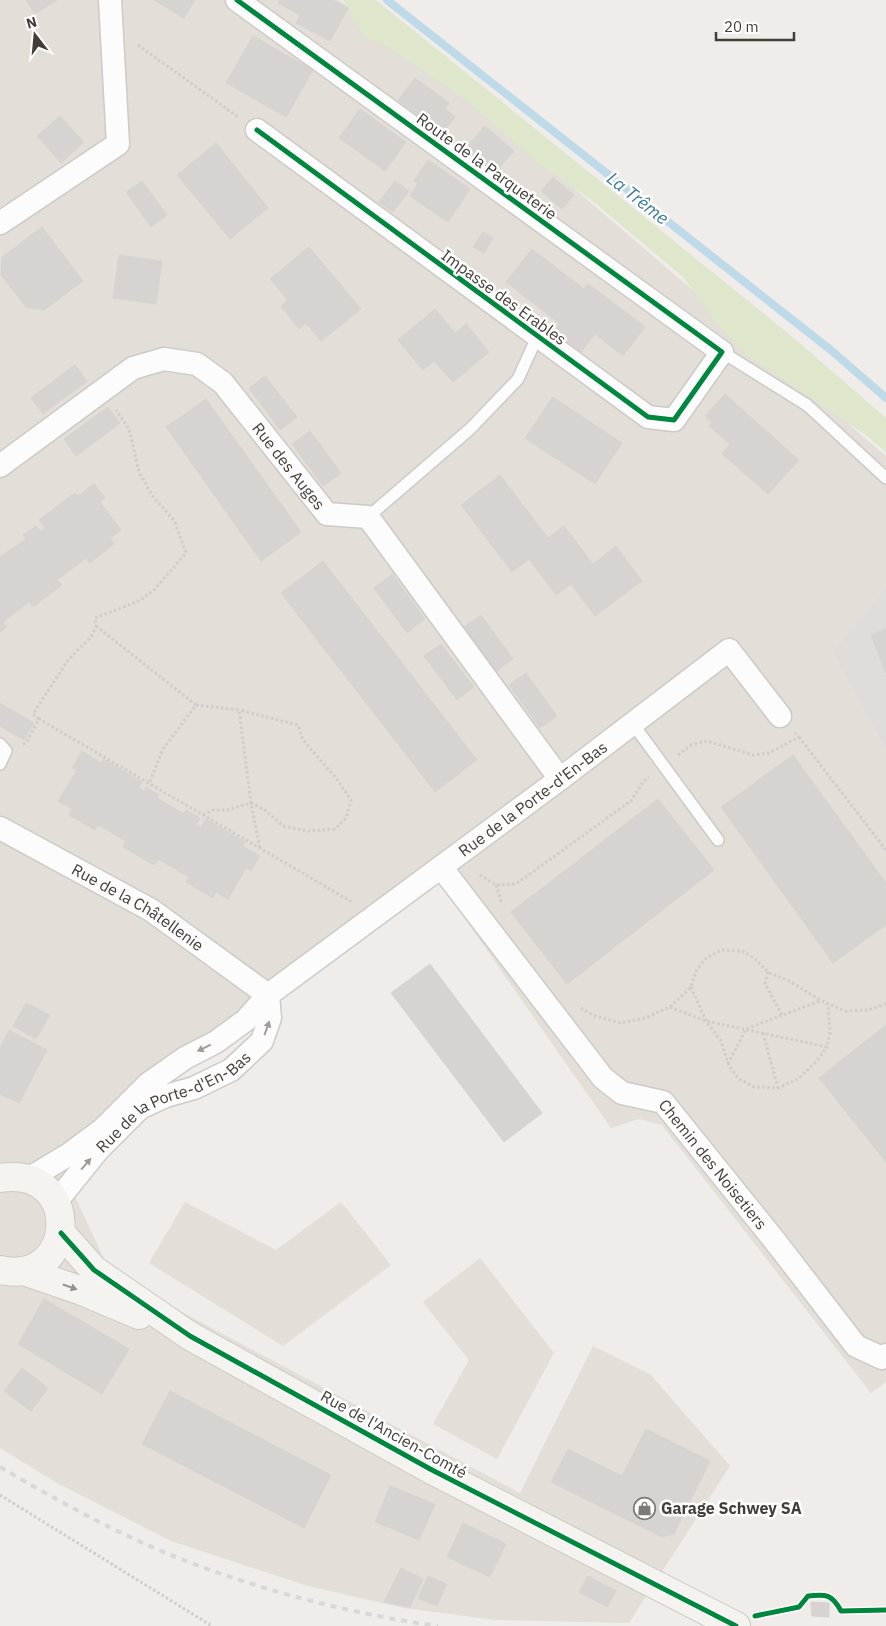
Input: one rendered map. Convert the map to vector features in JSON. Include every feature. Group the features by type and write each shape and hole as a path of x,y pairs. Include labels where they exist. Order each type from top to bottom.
{"main road":[{"path":"0,1178 14,1176 40,1184 56,1202 61,1217 61,1233 56,1246 48,1258 37,1266 8,1272"},
{"name":"Rue de l'Ancien-Comté","path":"61,1233 94,1270 190,1336 432,1470 736,1626"},
{"name":"Rue de l'Ancien-Comté","path":"8,1272 82,1291 190,1336"}],"street":[{"path":"0,223 118,144 110,0"},
{"name":"Route de la Parqueterie","path":"237,0 722,352"},
{"name":"Impasse des Erables","path":"257,130 648,417 674,420 722,352"},
{"name":"Rue des Auges","path":"0,466 134,368 164,359 197,364 223,383 327,514 368,517"},
{"path":"368,517 560,779"},
{"name":"Rue de la Porte-d'En-Bas","path":"28,1179 68,1155 103,1129 148,1084 185,1058 216,1042 246,1020 268,996 560,779 729,650 780,716"},
{"name":"Rue de la Châtellenie","path":"0,828 151,910 268,996"},
{"name":"Chemin des Noisetiers","path":"448,861 603,1078 622,1093 663,1102 775,1241 856,1346 882,1358 886,1355"},
{"name":"Rue de la Porte-d'En-Bas","path":"56,1202 98,1150 140,1108 166,1096 194,1088 231,1070 262,1041 270,1018 268,996"}],"lane":[{"path":"368,517 470,429 518,379 538,337"},
{"name":"Route de la Parqueterie","path":"722,352 807,405 886,478"},
{"path":"632,724 718,840"},
{"path":"0,764 3,748"}],"path":[{"path":"112,25 170,70 257,130"},
{"path":"103,391 129,429 139,472 153,497 174,520 186,553 155,589 139,601 95,618 96,626 91,637 68,660 33,714 350,902 390,904"},
{"path":"96,626 196,705 239,710 298,725 303,740 336,778 351,800 346,818 335,829 308,831 283,826 264,810 251,803 227,810 212,810 203,815"},
{"path":"149,784 163,749 196,705"},
{"path":"239,710 251,803 260,849"},
{"path":"780,716 799,737 886,850"},
{"path":"3,748 26,743 39,718"},
{"path":"448,861 496,885 516,884 631,801 644,781 691,745 707,741 754,755 769,753 799,737"},
{"path":"496,885 505,913"},
{"path":"575,1004 595,1016 621,1023 645,1018 670,1007 691,987 696,971 704,959 722,950 742,951 754,958 768,972 845,1011 868,1010 886,1004"},
{"path":"768,972 765,984 782,1015"},
{"path":"691,987 706,1021 721,1041 728,1064 740,1079 754,1087 778,1088 798,1079 816,1062 827,1047 830,1034 828,1004"},
{"path":"728,1064 746,1029 820,1000"},
{"path":"670,1007 706,1021 827,1047"},
{"path":"763,1033 778,1088"},
{"path":"0,1495 212,1626"}],"shaded area":[{"path":"0,0 339,0 456,87 886,456 886,587 832,652 886,750 886,1382 871,1393 662,1125 639,1119 611,1128 433,873 54,1151 111,1274 520,1493 593,1346 651,1375 730,1466 629,1623 495,1620 404,1608 308,1586 171,1541 57,1483 0,1448"},
{"path":"886,587 886,750 832,652"},
{"path":"185,1202 276,1250 341,1202 391,1265 283,1346 149,1263"},
{"path":"480,1258 554,1353 497,1459 433,1424 469,1360 423,1302"}],"green space":[{"path":"343,0 376,0 789,334 886,418 886,452 866,435 746,355 718,325 683,277 590,199 543,167 468,102 389,47 370,40 361,31"}],"building":[{"path":"26,0 57,0 35,14"},
{"path":"154,0 195,0 184,18"},
{"path":"280,0 333,0 348,8 330,41 296,23 300,15 278,3"},
{"path":"253,36 313,70 286,117 226,83"},
{"path":"415,78 449,103 445,109 455,117 443,133 398,100"},
{"path":"360,109 406,142 385,171 339,138"},
{"path":"60,116 84,142 61,163 37,136"},
{"path":"485,126 514,151 494,174 465,149"},
{"path":"216,143 268,208 230,239 177,175"},
{"path":"428,160 470,189 448,222 410,196 418,183 414,181"},
{"path":"553,177 574,195 562,209 541,191"},
{"path":"142,181 167,215 151,227 126,192"},
{"path":"395,181 409,191 393,212 379,202"},
{"path":"42,227 83,281 44,310 26,307 1,275 2,257"},
{"path":"483,232 493,238 484,253 473,247"},
{"path":"309,247 361,309 321,341 306,323 299,329 281,306 288,300 270,279"},
{"path":"532,249 584,289 588,284 645,327 623,356 595,334 581,352 554,331 560,324 506,282"},
{"path":"119,255 162,261 156,304 113,298"},
{"path":"435,309 455,333 466,324 489,352 453,382 434,361 423,370 398,340"},
{"path":"75,365 87,381 43,414 31,398"},
{"path":"265,376 297,417 280,430 249,388"},
{"path":"725,394 799,460 768,494 722,454 730,444 709,426 712,422 705,416"},
{"path":"553,397 622,443 595,484 525,438"},
{"path":"206,399 301,532 261,561 166,427"},
{"path":"108,407 120,423 76,456 64,439"},
{"path":"310,431 341,473 323,486 292,444"},
{"path":"500,475 548,538 564,526 593,564 616,546 642,581 595,616 571,584 556,595 529,559 512,572 461,505"},
{"path":"94,484 105,498 100,502 121,530 110,538 114,544 90,563 86,558 57,580 62,585 33,607 29,602 3,622 7,627 0,632 0,557 26,539 23,535 36,526 41,531 45,528 39,520 75,493 78,496"},
{"path":"323,561 477,760 435,792 281,593"},
{"path":"392,574 425,619 407,633 374,588"},
{"path":"481,615 513,659 497,671 464,627"},
{"path":"886,629 886,673 871,635"},
{"path":"441,644 474,687 457,700 424,656"},
{"path":"526,673 557,716 540,728 509,685"},
{"path":"0,703 34,723 24,740 0,726"},
{"path":"82,751 101,763 104,759 142,782 139,788 144,791 146,787 159,795 157,798 184,814 186,810 200,818 196,825 201,827 206,819 245,842 243,846 260,856 251,871 246,868 228,899 216,892 213,898 186,882 189,877 158,859 154,865 123,847 126,841 98,825 95,830 69,815 72,809 58,801 77,770 72,768"},
{"path":"793,755 886,883 886,925 833,963 721,807"},
{"path":"658,799 714,870 567,984 511,912"},
{"path":"430,964 542,1113 504,1142 391,993"},
{"path":"26,1003 50,1015 36,1039 13,1026"},
{"path":"886,1025 886,1162 819,1078"},
{"path":"9,1030 47,1050 19,1103 0,1094 0,1048"},
{"path":"44,1299 129,1349 102,1394 18,1344"},
{"path":"22,1368 48,1388 31,1411 4,1391"},
{"path":"170,1391 331,1475 304,1528 142,1444"},
{"name":"Garage Schwey SA","path":"646,1429 710,1461 674,1534 662,1537 551,1482 568,1449 622,1476"},
{"path":"390,1486 435,1504 419,1540 375,1522"},
{"path":"463,1523 506,1544 490,1577 447,1557"},
{"path":"401,1568 423,1579 410,1607 384,1602"},
{"path":"428,1576 447,1584 437,1606 418,1598"},
{"path":"588,1576 616,1591 607,1607 579,1592"},
{"path":"811,1602 829,1603 829,1617 812,1616"}],"waterway":[{"name":"La Trême","path":"387,0 832,351 886,398"}],"railway":[{"path":"0,1467 114,1530 186,1561 247,1583 310,1601 438,1626"}],"cycle path":[{"path":"237,0 722,352 674,420 648,417 257,130"},
{"path":"61,1233 94,1270 190,1336 432,1470 736,1626"},
{"path":"755,1616 799,1607 808,1596 819,1595 831,1598 841,1611 886,1610"}],"place":[{"name":"Garage Schwey SA","path":"645,1508"}]}
